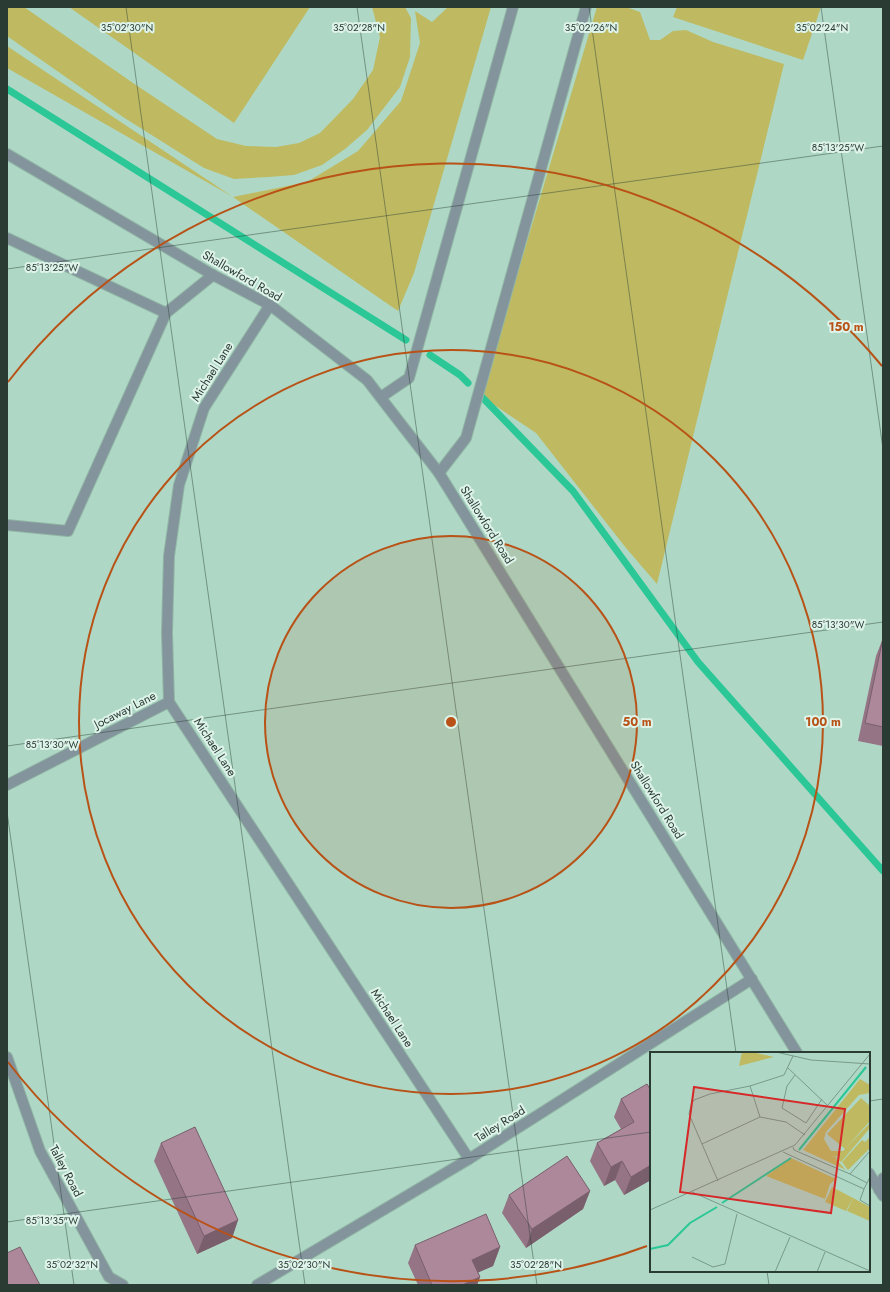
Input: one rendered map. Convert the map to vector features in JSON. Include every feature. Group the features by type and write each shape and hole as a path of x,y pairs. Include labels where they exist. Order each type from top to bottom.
{"street":[{"path":"381,397 409,378 513,7"},
{"path":"439,472 466,438 586,7"},
{"name":"Shallowford Road","path":"7,154 213,275 270,305 367,380 439,472 796,1052"},
{"path":"7,238 166,313"},
{"path":"7,526 68,532 166,313 213,275"},
{"name":"Michael Lane","path":"270,305 204,408 179,485 169,556 167,632 169,702 469,1159"},
{"name":"Jocaway Lane","path":"7,785 169,702"},
{"name":"Talley Road","path":"258,1285 469,1159 752,979"},
{"name":"Talley Road","path":"7,1057 40,1151 109,1277 123,1285"},
{"path":"870,1175 881,1193"},
{"path":"881,1193 883,1178"}],"shaded area":[{"path":"7,7 24,7 217,139 246,146 276,147 299,143 320,133 353,99 373,70 380,37 372,7 405,7 411,18 410,57 400,87 367,130 345,149 322,165 294,175 234,179 204,168 123,117 7,36"},
{"path":"69,7 310,7 234,123"},
{"path":"448,7 491,7 414,273 398,311 233,197 307,182 358,151 401,101 420,43 415,11 432,22"},
{"path":"597,7 626,7 640,12 650,40 660,40 673,31 686,30 713,42 784,64 657,584 626,548 536,433 481,396"},
{"path":"677,7 821,7 803,60 673,17"},
{"path":"7,46 233,197 7,68"}],"building":[{"path":"883,638 883,727 865,723"},
{"path":"647,1084 650,1089 650,1166 631,1177 622,1161 611,1167 597,1143 634,1122 621,1099"},
{"path":"195,1127 238,1220 204,1236 161,1143"},
{"path":"567,1156 590,1191 532,1229 509,1195"},
{"path":"486,1214 500,1247 472,1260 480,1277 462,1285 432,1285 415,1245"},
{"path":"20,1247 40,1285 7,1285 7,1253"}],"waterway":[{"path":"7,89 406,340"},
{"path":"430,355 460,375 468,383"},
{"path":"481,396 573,491 698,662 883,871"}]}
